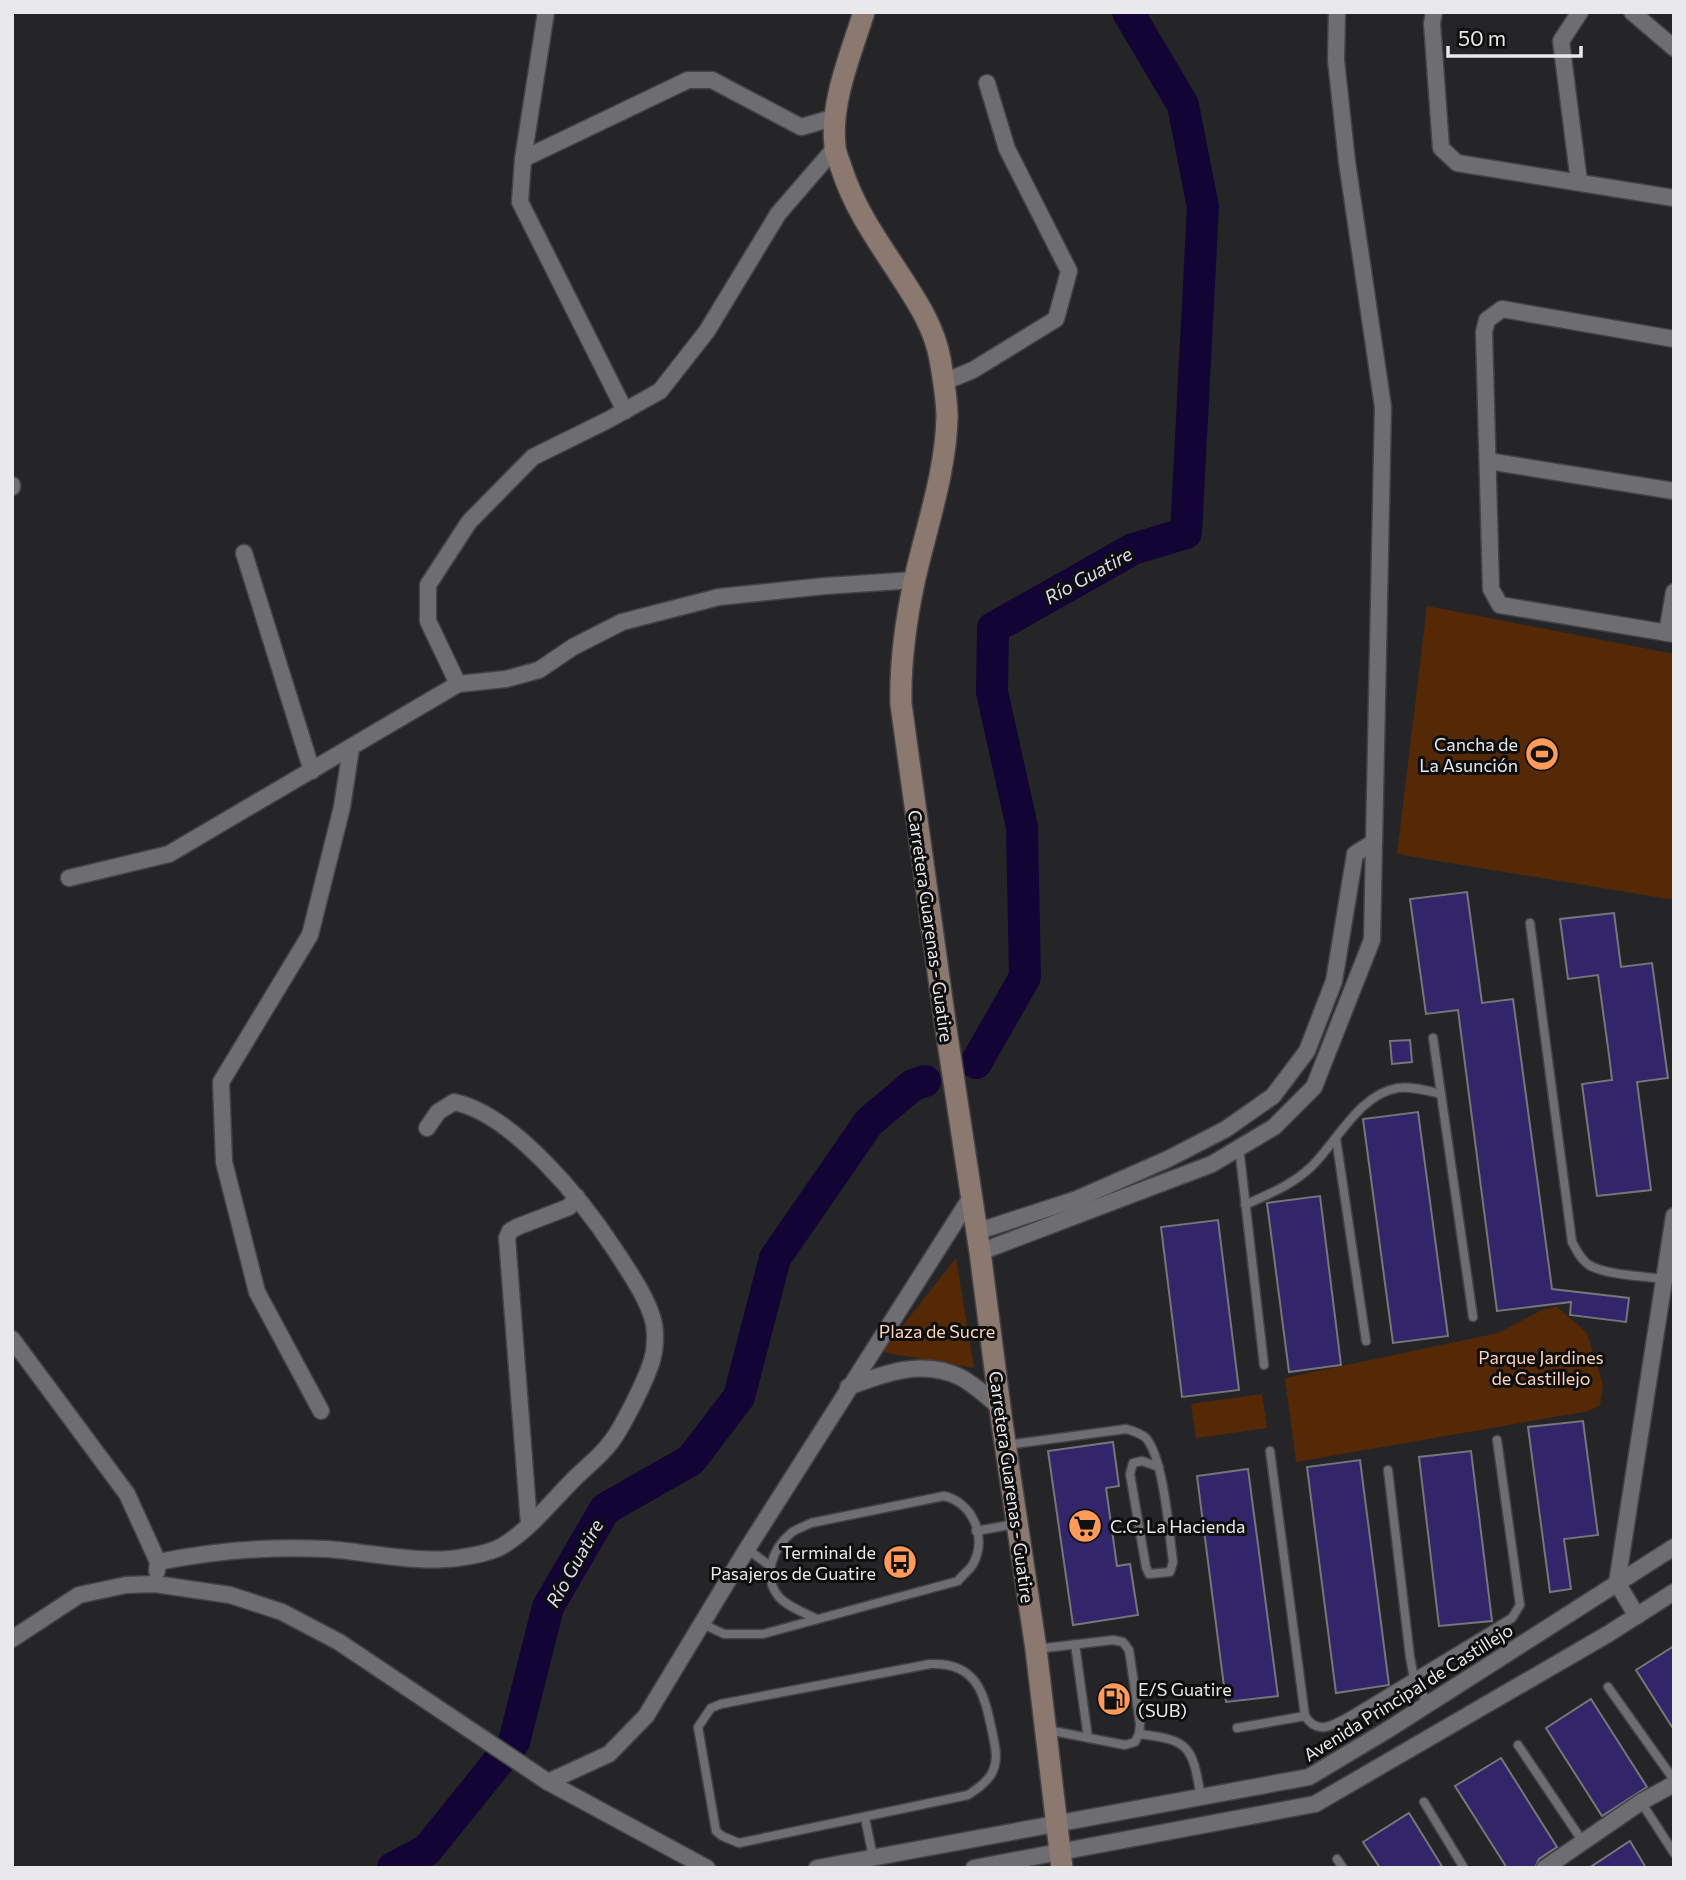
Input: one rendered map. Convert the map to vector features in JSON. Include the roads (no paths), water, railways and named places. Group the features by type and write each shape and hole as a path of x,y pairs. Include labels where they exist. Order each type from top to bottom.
{"main road":[{"name":"Carretera Guarenas - Guatire","path":"864,12 836,117 835,148 851,196 933,331 944,382 947,416 944,447 904,643 900,680 901,704 1036,1649 1061,1860"}],"street":[{"path":"546,12 523,159 520,202 625,411"},
{"path":"978,1242 1212,1164 1274,1127 1314,1087 1372,940 1383,407 1347,162 1336,60 1337,12"},
{"path":"1434,12 1432,23 1441,148 1457,163 1674,198"},
{"path":"1579,182 1562,41 1580,12"},
{"path":"1632,12 1674,48"},
{"path":"523,159 688,80 712,80 801,127 836,117"},
{"path":"944,382 974,370 1056,319 1069,271 1007,149 988,83"},
{"path":"458,684 428,621 428,584 469,522 533,457 660,391 707,331 778,214 835,148"},
{"path":"1674,339 1502,309 1487,320 1484,332 1491,589 1500,604 1670,633 1674,592"},
{"path":"1488,461 1674,491"},
{"path":"244,553 312,771"},
{"path":"69,878 169,854 458,684 506,680 539,670 573,647 622,622 719,597 915,580"},
{"path":"321,1411 257,1292 224,1162 221,1082 310,935 342,807 351,748"},
{"path":"978,1242 1168,1159 1226,1129 1273,1096 1307,1051 1334,981 1355,854 1374,842"},
{"path":"158,1562 192,1555 244,1550 326,1549 404,1557 460,1558 502,1547 529,1524 611,1442 653,1357 655,1332 650,1311 631,1274 577,1197 536,1153 499,1125 465,1105 454,1102 438,1112 427,1128"},
{"path":"529,1524 507,1238 510,1231 517,1227 569,1207 577,1197"},
{"path":"548,1782 610,1754 646,1716 848,1387 971,1198"},
{"path":"1637,1616 1617,1583 1674,1216"},
{"path":"12,1339 127,1494 158,1562 155,1584"},
{"path":"848,1387 892,1370 937,1370 960,1377 1000,1407"},
{"name":"Avenida Principal de Castillejo","path":"817,1868 1309,1777 1674,1547"},
{"path":"12,1639 79,1595 126,1586 155,1584 230,1595 282,1612 339,1642 548,1782 707,1868"},
{"path":"974,1868 1061,1860 1315,1804 1674,1592"},
{"path":"1548,1867 1674,1782"}],"lane":[{"path":"1530,923 1572,1242 1578,1255 1597,1269 1663,1279"},
{"path":"1433,1038 1473,1317"},
{"path":"1245,1205 1289,1185 1311,1167 1363,1107 1382,1093 1399,1088 1441,1094"},
{"path":"1336,1138 1366,1341"},
{"path":"1239,1147 1264,1365"},
{"path":"1006,1445 1126,1429 1139,1433 1147,1440 1159,1467 1174,1562 1170,1572 1155,1575 1149,1574 1146,1567 1130,1474 1133,1463 1142,1461 1159,1467"},
{"path":"1270,1451 1305,1716 1311,1725 1320,1728 1331,1726 1414,1678 1512,1618 1518,1611 1520,1605 1497,1440"},
{"path":"1388,1470 1414,1678 1428,1704"},
{"path":"703,1624 719,1633 740,1636 763,1634 958,1581 973,1563 978,1546 972,1513 955,1499 944,1496 811,1524 792,1532 776,1550 769,1580 779,1598 817,1619"},
{"path":"976,1531 1017,1523"},
{"path":"747,1549 771,1566"},
{"path":"1036,1649 1113,1640 1123,1642 1129,1650 1140,1724 1135,1742 1125,1745 1045,1730"},
{"path":"1074,1644 1088,1738"},
{"path":"930,1664 947,1664 964,1670 975,1680 985,1698 997,1756 992,1772 983,1785 968,1795 865,1818 739,1843 722,1836 716,1831 698,1727 704,1716 711,1708 721,1704 930,1664"},
{"path":"1608,1687 1674,1782"},
{"path":"1237,1728 1305,1716"},
{"path":"1139,1734 1169,1737 1189,1751 1194,1759 1201,1797"},
{"path":"1518,1745 1583,1842"},
{"path":"1424,1802 1464,1868"},
{"path":"1641,1802 1674,1853"},
{"path":"865,1818 873,1857"},
{"path":"1337,1858 1343,1868"}],"waterway":[{"name":"Río Guatire","path":"976,1063 1025,977 1022,827 992,692 993,628 1133,549 1186,533 1203,207 1183,105 1128,12"},
{"name":"Río Guatire","path":"393,1868 427,1850 514,1742 548,1607 605,1509 691,1460 739,1397 775,1258 869,1122 913,1085 925,1081"}],"place":[{"name":"Cancha de La Asunción","path":"1542,754"},
{"name":"C.C. La Hacienda","path":"1085,1526"},
{"name":"Terminal de Pasajeros de Guatire","path":"900,1562"},
{"name":"E/S Guatire (SUB)","path":"1114,1699"}],"park label":[{"name":"Plaza de Sucre","path":"937,1331"},
{"name":"Parque Jardines de Castillejo","path":"1541,1367"}]}
